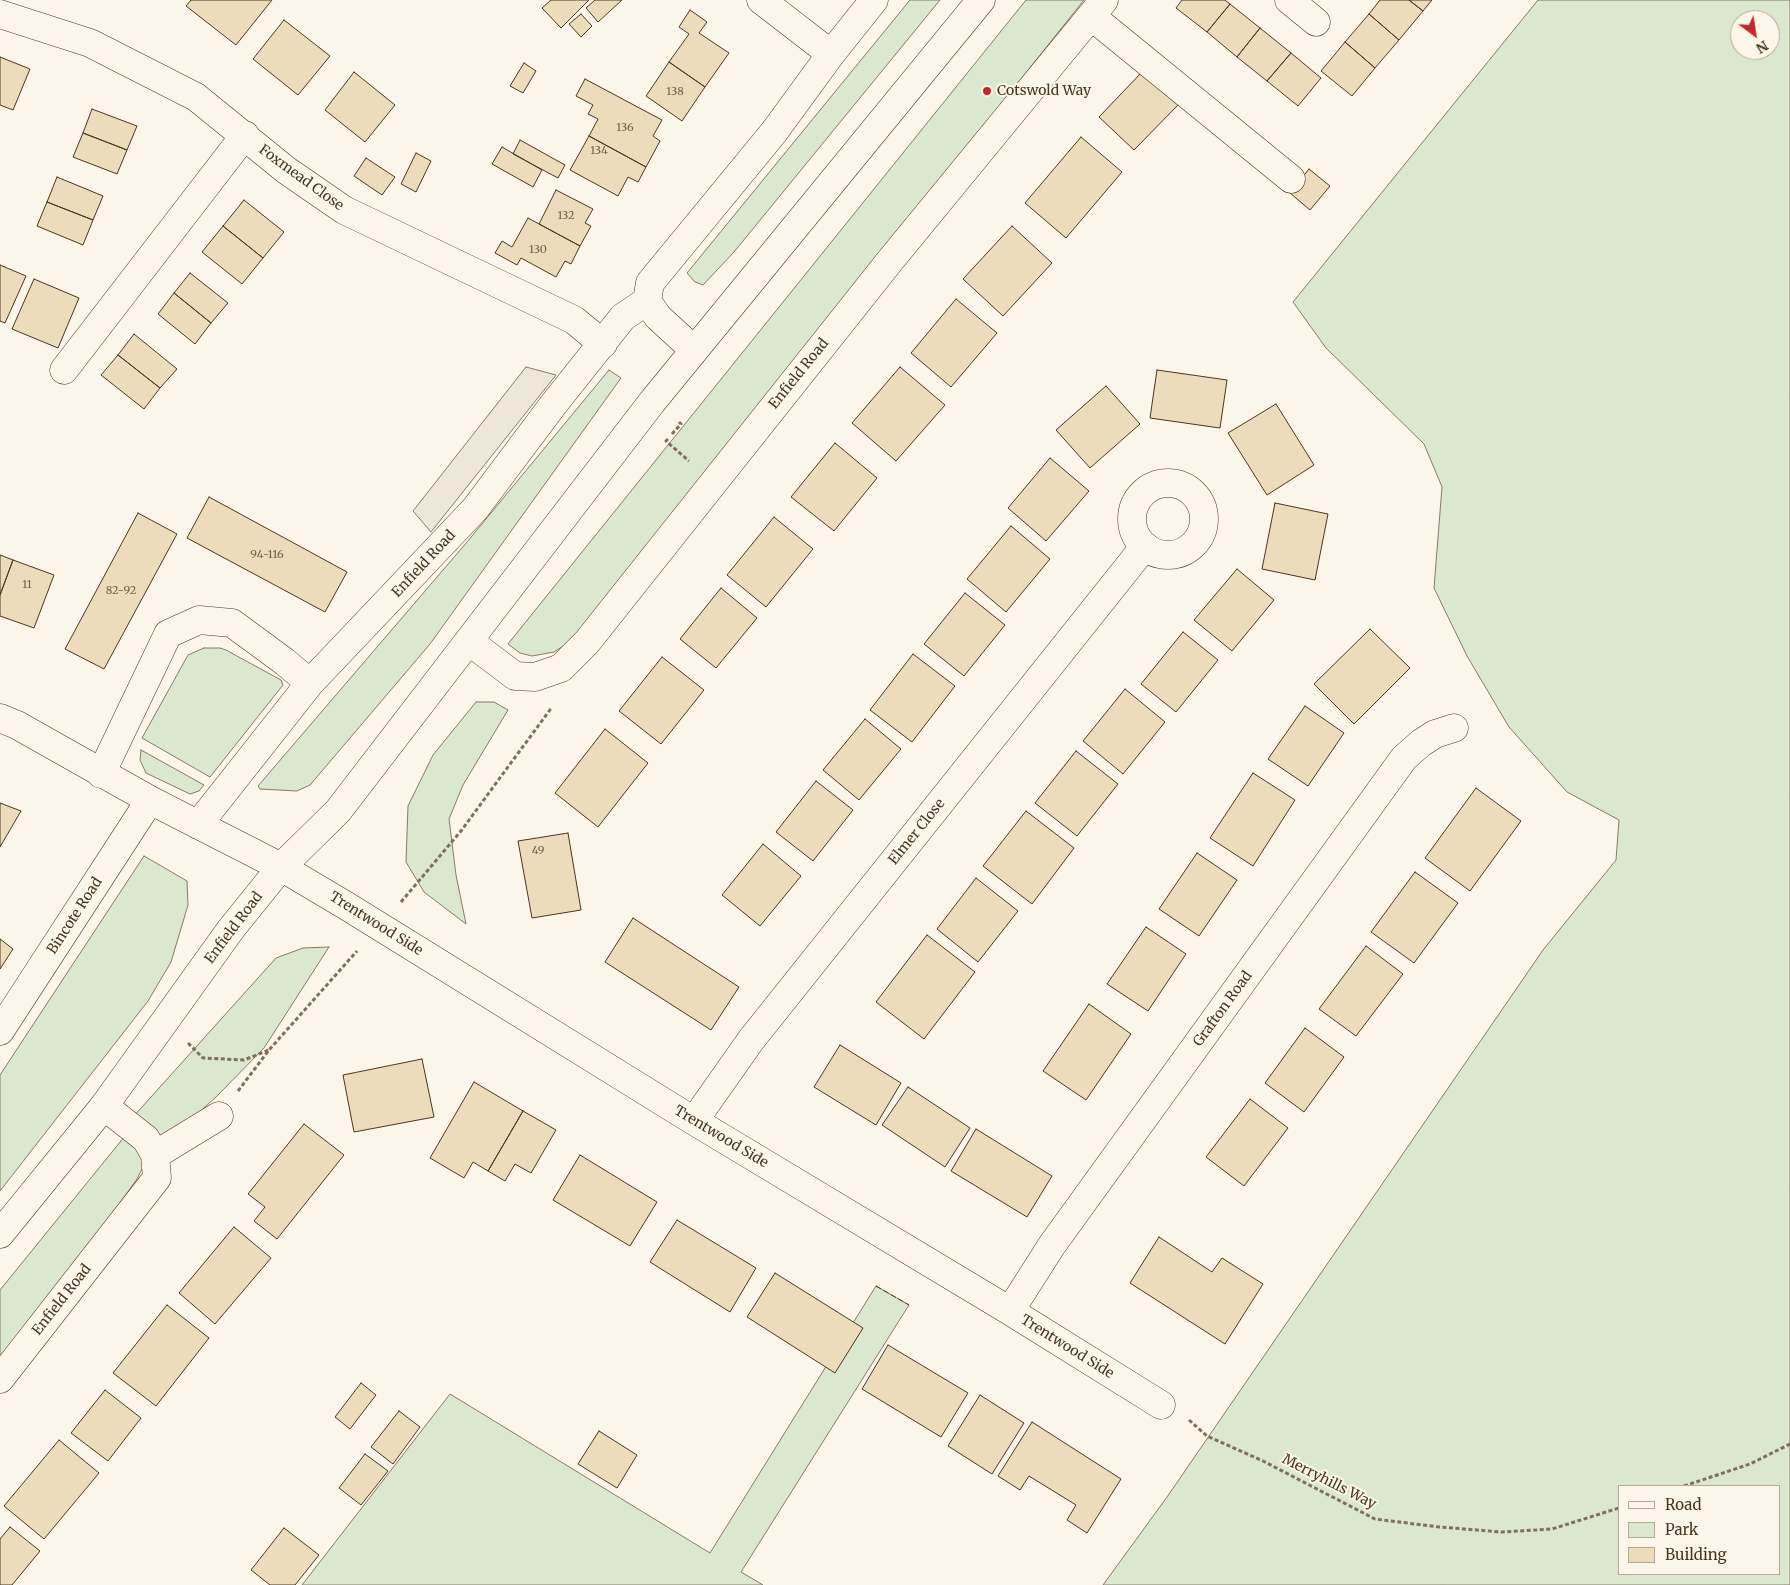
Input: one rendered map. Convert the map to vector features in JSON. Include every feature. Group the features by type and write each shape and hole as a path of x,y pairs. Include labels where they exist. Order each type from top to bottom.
{"street":[{"path":"761,0 831,54"},
{"path":"694,350 658,316 647,301 650,283 774,132 831,54 874,0"},
{"name":"Enfield Road","path":"0,1234 104,1106 231,929 281,867 338,811 470,642 652,402 981,0"},
{"path":"1289,0 1316,22"},
{"path":"1097,8 1291,179"},
{"name":"Enfield Road","path":"470,642 515,676 535,677 561,668 587,642 889,262 1097,8"},
{"name":"Foxmead Close","path":"0,14 90,43 196,97 286,170 344,210 574,320 603,344"},
{"path":"64,370 245,135"},
{"name":"Enfield Road","path":"198,825 310,683 475,509 623,317 647,301"},
{"name":"Elmer Close","path":"694,1121 751,1040 1145,546"},
{"path":"101,774 168,634 200,620 232,624 285,662 310,683"},
{"path":"0,718 17,725 150,800 281,867"},
{"name":"Grafton Road","path":"1010,1311 1052,1245 1404,758 1435,734 1454,728"},
{"name":"Bincote Road","path":"0,1031 150,800"},
{"name":"Trentwood Side","path":"281,867 694,1121 1010,1311 1162,1406"},
{"path":"104,1106 146,1139 155,1155 219,1116"},
{"name":"Enfield Road","path":"0,1379 157,1178 155,1155"}],"path":[{"path":"652,402 681,424 666,441 713,483"},
{"path":"219,1116 269,1050 380,927 461,831 555,704 561,668"},
{"path":"166,1022 203,1058 244,1060 269,1050"},
{"name":"Merryhills Way","path":"1162,1406 1194,1422 1207,1436 1263,1461 1376,1519 1502,1532 1552,1529 1618,1508"},
{"path":"1687,1485 1750,1464 1790,1444"}],"green space":[{"path":"910,0 940,0 734,252 703,285 695,282 687,273"},
{"path":"1026,0 1084,0 574,639 554,652 532,656 520,653 508,644"},
{"path":"1538,0 1790,0 1790,1585 1103,1585 1167,1497 1543,950 1616,860 1619,820 1567,792 1509,727 1467,656 1434,588 1442,487 1424,444 1326,348 1293,302"},
{"path":"609,370 621,378 430,644 310,785 297,791 260,789 258,786 467,542"},
{"path":"204,648 226,650 281,680 283,685 210,777 142,738 188,655"},
{"path":"476,702 494,702 508,710 463,785 449,819 456,875 466,924 424,892 406,862 408,806 433,755"},
{"path":"141,750 204,785 199,791 190,794 146,773 140,760"},
{"path":"144,856 187,881 188,905 171,962 148,1001 0,1191 0,1075"},
{"path":"329,947 264,1048 216,1097 184,1126 160,1137 133,1117 276,958 303,948"},
{"path":"125,1136 141,1151 144,1165 137,1179 56,1293 0,1364 0,1290"},
{"path":"876,1286 909,1305 741,1572 763,1585 302,1585 450,1394 710,1553"}],"shaded area":[{"path":"526,367 556,375 431,532 413,511"}],"building":[{"path":"191,0 272,0 236,45 186,6"},
{"path":"551,0 589,0 561,28 542,8"},
{"path":"595,0 622,0 598,22 586,8"},
{"path":"1182,0 1225,0 1230,4 1207,32 1176,8"},
{"path":"1380,0 1409,0 1423,11 1399,40 1369,14"},
{"path":"1409,0 1432,0 1423,11"},
{"path":"1230,4 1260,28 1237,57 1207,32"},
{"path":"690,10 707,22 699,33 729,53 705,87 669,62 689,34 679,27"},
{"path":"581,14 592,26 581,37 569,24"},
{"path":"1369,14 1399,40 1375,68 1345,42"},
{"path":"284,20 330,56 298,95 253,59"},
{"path":"1260,28 1291,53 1267,81 1237,57"},
{"path":"1345,42 1375,68 1352,96 1321,71"},
{"path":"1291,53 1321,78 1298,106 1267,81"},
{"path":"0,57 30,69 13,110 0,105"},
{"path":"669,62 705,87 682,121 646,96"},
{"path":"524,63 536,71 523,93 510,86"},
{"path":"354,72 395,105 365,142 325,110"},
{"path":"1142,72 1178,105 1134,150 1099,117"},
{"path":"585,79 662,120 653,136 660,141 646,167 589,136 598,119 588,114 593,105 576,96"},
{"path":"92,109 137,126 127,150 83,133"},
{"path":"83,133 127,150 117,174 73,157"},
{"path":"589,136 646,167 638,182 628,177 618,196 570,170"},
{"path":"1081,137 1122,172 1066,238 1025,203"},
{"path":"520,140 565,165 558,178 513,154"},
{"path":"502,147 542,170 533,187 492,164"},
{"path":"416,153 431,161 416,192 401,184"},
{"path":"366,158 395,177 382,195 354,176"},
{"path":"1309,169 1330,186 1310,210 1290,193"},
{"path":"57,177 103,196 93,220 47,202"},
{"path":"556,190 593,209 585,223 591,226 580,246 539,224"},
{"path":"244,200 284,232 263,258 223,226"},
{"path":"47,202 93,220 83,245 37,226"},
{"path":"528,218 580,246 571,264 565,261 556,277 521,258 517,265 495,253 502,241 512,247"},
{"path":"223,226 263,258 242,284 202,252"},
{"path":"1012,226 1052,263 1003,316 963,279"},
{"path":"0,265 26,276 5,323 0,321"},
{"path":"190,273 228,303 211,323 174,293"},
{"path":"34,279 79,298 58,348 12,329"},
{"path":"174,293 211,323 195,344 158,314"},
{"path":"956,299 997,333 951,387 911,353"},
{"path":"134,334 177,369 160,388 118,355"},
{"path":"118,355 160,388 144,409 101,375"},
{"path":"900,367 945,405 896,461 852,423"},
{"path":"1157,370 1227,380 1220,428 1150,418"},
{"path":"1106,386 1140,424 1090,468 1056,430"},
{"path":"1276,404 1314,465 1267,495 1228,433"},
{"path":"835,443 877,478 834,531 791,497"},
{"path":"1050,458 1089,491 1046,541 1008,508"},
{"path":"209,497 347,572 325,612 187,538"},
{"path":"1275,503 1328,514 1315,580 1262,569"},
{"path":"138,513 177,534 104,669 65,649"},
{"path":"774,517 813,549 766,607 727,575"},
{"path":"1011,526 1050,559 1006,612 967,579"},
{"path":"0,555 13,560 0,595"},
{"path":"13,560 54,575 34,628 0,616 0,595"},
{"path":"1237,569 1274,600 1232,651 1194,620"},
{"path":"721,588 757,618 716,668 680,639"},
{"path":"965,593 1005,625 964,676 924,644"},
{"path":"1370,629 1410,668 1354,724 1314,684"},
{"path":"1183,632 1218,660 1176,712 1141,684"},
{"path":"913,654 955,686 912,742 870,710"},
{"path":"662,657 704,690 661,744 619,711"},
{"path":"1125,689 1165,722 1123,774 1083,741"},
{"path":"1305,706 1344,733 1308,786 1268,759"},
{"path":"865,719 901,749 859,800 823,770"},
{"path":"605,729 648,763 598,827 555,793"},
{"path":"1076,751 1118,784 1077,836 1035,803"},
{"path":"1253,773 1295,800 1253,866 1210,838"},
{"path":"816,781 853,810 813,861 776,832"},
{"path":"1476,788 1521,821 1470,891 1425,858"},
{"path":"0,803 21,811 0,847"},
{"path":"1026,811 1074,848 1032,904 983,866"},
{"path":"568,833 581,910 532,918 518,841"},
{"path":"763,844 801,876 760,926 722,895"},
{"path":"1197,853 1237,880 1199,936 1159,909"},
{"path":"1415,872 1458,903 1414,963 1371,932"},
{"path":"976,878 1018,911 978,962 937,929"},
{"path":"633,918 739,987 711,1030 605,962"},
{"path":"1146,927 1186,954 1148,1011 1107,984"},
{"path":"927,935 975,972 924,1039 876,1002"},
{"path":"0,939 13,949 0,969"},
{"path":"1366,946 1403,974 1356,1036 1319,1009"},
{"path":"1089,1004 1131,1034 1086,1100 1043,1071"},
{"path":"1305,1028 1344,1057 1304,1112 1265,1083"},
{"path":"840,1045 901,1083 876,1125 814,1087"},
{"path":"422,1059 434,1117 354,1132 343,1075"},
{"path":"474,1082 523,1111 488,1171 473,1162 464,1178 430,1158"},
{"path":"908,1087 970,1128 945,1167 882,1125"},
{"path":"1250,1099 1288,1128 1244,1186 1206,1157"},
{"path":"523,1111 556,1130 531,1173 515,1164 505,1181 488,1171"},
{"path":"304,1124 344,1155 277,1239 254,1221 265,1207 248,1194"},
{"path":"976,1129 1052,1176 1027,1217 951,1171"},
{"path":"580,1155 657,1202 630,1246 553,1200"},
{"path":"677,1220 756,1268 730,1312 650,1262"},
{"path":"234,1227 271,1258 215,1324 179,1293"},
{"path":"1159,1237 1212,1272 1222,1258 1263,1284 1225,1344 1130,1283"},
{"path":"775,1273 863,1328 835,1373 747,1317"},
{"path":"167,1305 209,1338 156,1406 113,1373"},
{"path":"888,1345 968,1393 941,1437 862,1389"},
{"path":"361,1383 376,1395 350,1429 335,1417"},
{"path":"105,1390 141,1418 108,1461 71,1433"},
{"path":"980,1395 1024,1423 992,1474 948,1446"},
{"path":"399,1411 420,1427 393,1464 371,1447"},
{"path":"1032,1422 1121,1479 1087,1533 1067,1520 1076,1505 1029,1476 1020,1490 998,1476"},
{"path":"599,1431 637,1455 617,1488 578,1464"},
{"path":"59,1440 99,1473 44,1539 4,1506"},
{"path":"365,1454 388,1471 361,1505 339,1488"},
{"path":"10,1527 40,1551 12,1585 0,1585 0,1539"},
{"path":"284,1528 319,1555 295,1585 270,1585 251,1570"}],"fence":[{"path":"876,1286 909,1305"}],"place":[{"name":"Cotswold Way","path":"987,91"}]}
